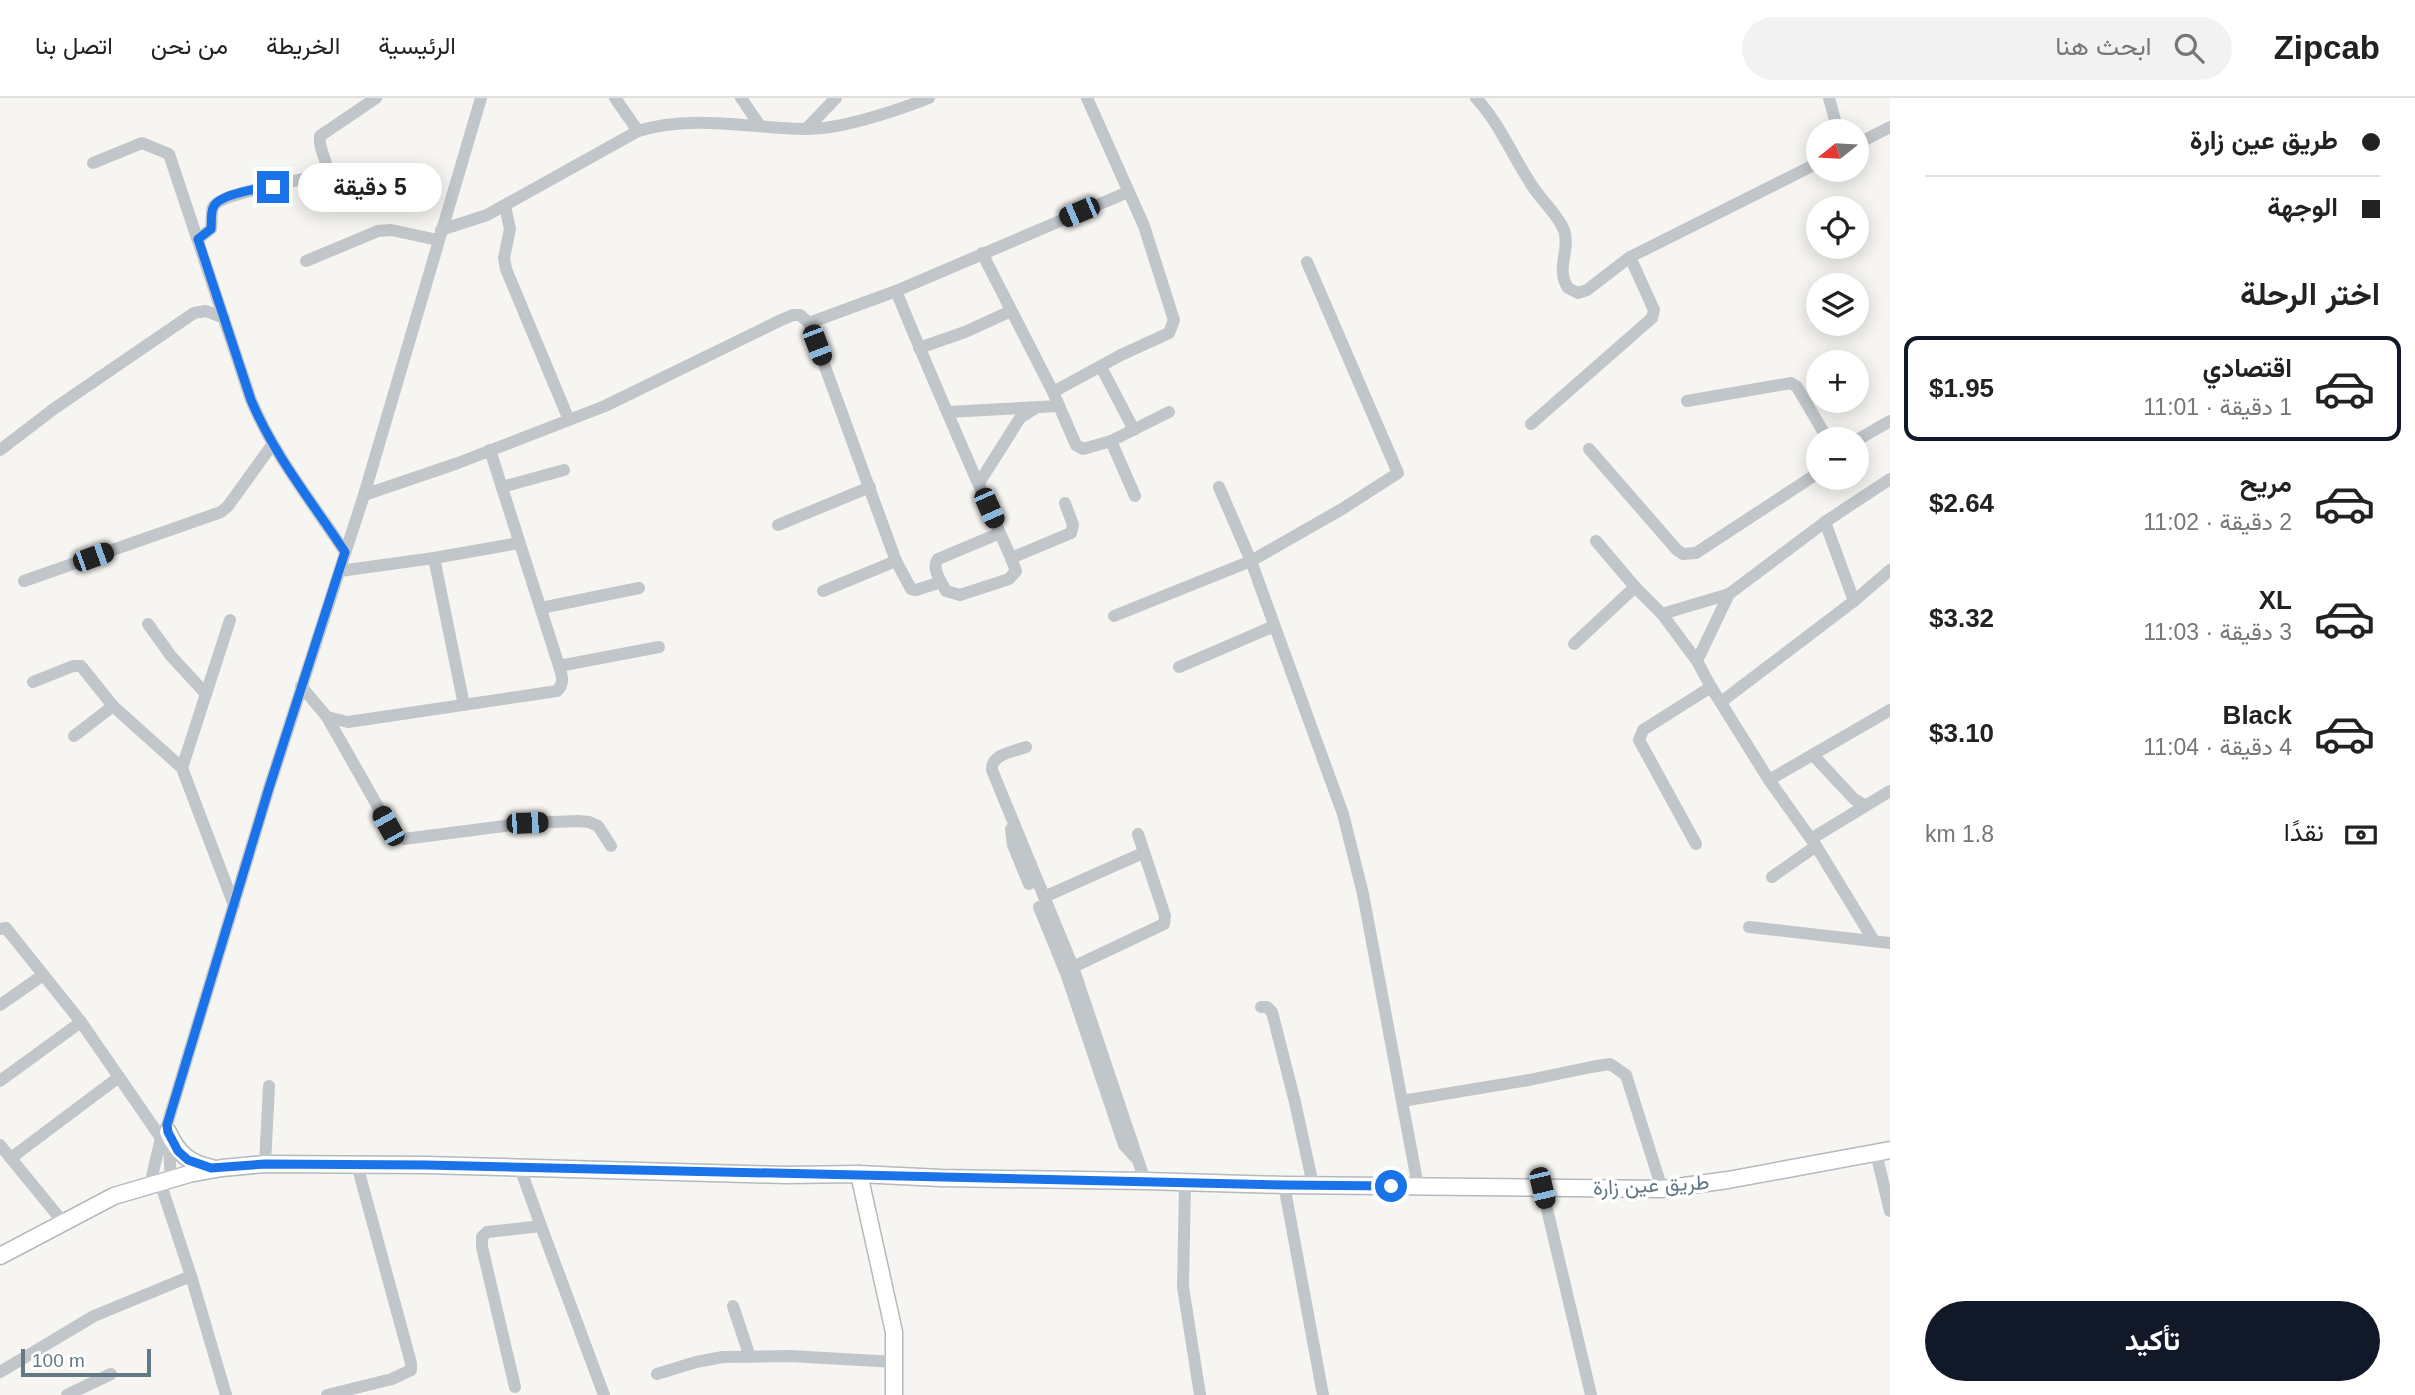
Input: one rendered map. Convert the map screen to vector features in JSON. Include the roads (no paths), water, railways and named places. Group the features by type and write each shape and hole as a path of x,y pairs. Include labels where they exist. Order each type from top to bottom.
{"main road":[{"path":"165,1132 188,1160 211,1168 222,1168"},
{"name":"طريق عين زارة","path":"0,1256 114,1196 222,1168 265,1164 785,1175 859,1174 1284,1185 1662,1189 1883,1152"},
{"path":"859,1174 891,1311 894,1332 894,1395"}],"street":[{"path":"198,239 211,229 213,209 218,202 248,190 283,185 323,173 327,169 319,142 320,136 376,98"},
{"path":"226,1395 160,1182 165,1132 302,686 364,495 481,98"},
{"path":"615,98 638,131"},
{"path":"741,98 760,126"},
{"path":"806,129 835,98"},
{"path":"306,261 378,231 439,235 505,205 638,131 681,122 806,129 830,127 929,98"},
{"path":"1053,392 1169,332 1173,326 1172,310 1151,244 1087,98"},
{"path":"1476,98 1499,127 1535,189 1562,227 1566,251 1561,274 1568,288 1574,292 1587,290 1630,257 1806,169"},
{"path":"1829,98 1835,119"},
{"path":"1869,138 1890,127"},
{"path":"93,163 142,143 169,154 251,400 272,445 345,552"},
{"path":"809,323 896,291 1128,192"},
{"path":"505,205 510,229 504,258 506,269 569,420"},
{"path":"982,253 1053,392 1076,445 1083,449 1111,441 1169,412"},
{"path":"1531,424 1652,318 1654,310 1630,257"},
{"path":"1114,615 1251,561 1342,509 1398,473 1307,262"},
{"path":"896,291 1012,558 1016,571 1009,579 960,595 946,591 935,569 938,559 1000,533"},
{"path":"0,450 55,408 194,313 206,311 224,318"},
{"path":"919,348 965,332 1011,311"},
{"path":"364,495 569,420 627,396 793,315 800,315 809,323 896,561 911,589 916,590 941,582"},
{"path":"1101,368 1134,430"},
{"path":"1687,401 1791,383 1797,387 1820,427"},
{"path":"948,412 1059,407"},
{"path":"979,483 1020,418 1034,409"},
{"path":"1869,433 1890,421"},
{"path":"1111,441 1135,496"},
{"path":"24,581 221,512 272,445"},
{"path":"1589,449 1677,551 1683,554 1696,553 1806,481"},
{"path":"327,717 348,722 557,691 562,686 559,666 490,450"},
{"path":"502,486 564,470"},
{"path":"1662,614 1729,594 1825,522 1890,479"},
{"path":"1219,486 1251,561 1343,814 1355,858 1418,1186"},
{"path":"778,526 870,487"},
{"path":"1012,558 1071,533 1073,525 1065,503"},
{"path":"1825,522 1854,601"},
{"path":"1596,541 1662,614 1697,661 1769,780 1814,843 1874,941"},
{"path":"340,571 519,543"},
{"path":"434,558 464,705"},
{"path":"823,592 896,561"},
{"path":"1721,702 1854,601 1890,570"},
{"path":"1574,644 1635,587"},
{"path":"541,608 639,588"},
{"path":"1697,661 1729,594"},
{"path":"182,768 230,620"},
{"path":"148,624 178,664 206,694"},
{"path":"1179,667 1274,626"},
{"path":"559,666 659,647"},
{"path":"33,682 73,666 81,666 113,706 182,768 234,905"},
{"path":"302,686 327,717 394,835 404,839 527,823 589,822 598,826 611,846"},
{"path":"1696,844 1639,740 1643,730 1711,687"},
{"path":"74,736 113,706"},
{"path":"1769,780 1890,710"},
{"path":"1026,747 995,758 991,765 1073,967 1145,1181"},
{"path":"1813,755 1854,799 1864,806"},
{"path":"1772,877 1864,806 1890,791"},
{"path":"1012,821 1013,845 1066,976 1124,1144 1130,1154 1138,1159"},
{"path":"1073,967 1164,924 1165,916 1138,834"},
{"path":"1044,897 1143,853"},
{"path":"1749,927 1890,943"},
{"path":"0,929 6,928 81,1022 119,1077 165,1132 160,1182"},
{"path":"0,1005 43,975"},
{"path":"1261,1007 1267,1007 1272,1012 1313,1185"},
{"path":"0,1081 81,1022"},
{"path":"1402,1101 1610,1065 1626,1075 1662,1189"},
{"path":"11,1158 119,1077"},
{"path":"265,1164 269,1086"},
{"path":"0,1145 63,1222"},
{"path":"1883,1152 1890,1211"},
{"path":"327,1395 391,1379 411,1370 356,1165"},
{"path":"520,1168 604,1395"},
{"path":"1185,1183 1183,1287 1200,1395"},
{"path":"1284,1185 1323,1395"},
{"path":"1542,1188 1591,1395"},
{"path":"515,1387 484,1261 482,1237 487,1232 541,1226"},
{"path":"0,1372 94,1316 191,1276"},
{"path":"733,1306 750,1357"},
{"path":"657,1374 709,1359 750,1357 790,1356 895,1363"},
{"path":"66,1395 111,1374"}]}
